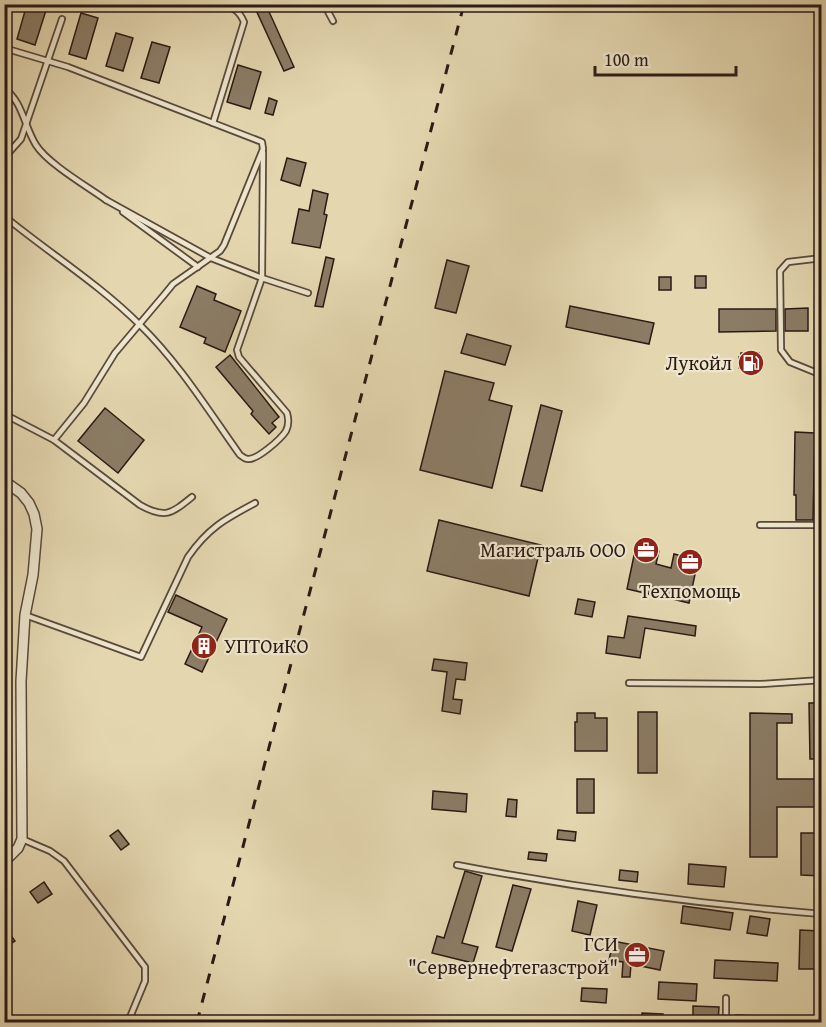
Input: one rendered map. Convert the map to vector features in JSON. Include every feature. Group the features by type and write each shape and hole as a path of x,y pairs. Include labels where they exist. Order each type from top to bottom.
{"street":[{"path":"4,481 21,493 34,514 37,539 25,615 21,681 22,839 18,848 4,862"}],"lane":[{"path":"213,123 244,22 241,14 235,9 221,4"},
{"path":"324,4 333,21"},
{"path":"4,158 21,139 62,19"},
{"path":"4,48 48,61 262,142 262,278 237,350 239,357 287,413 289,420 287,429 281,438 252,460 240,455 163,349 139,324 96,286 4,216"},
{"path":"4,88 15,96 36,145 44,155 198,267"},
{"path":"54,440 84,403 109,361 173,284 220,251 263,149"},
{"path":"106,200 211,258 308,293"},
{"path":"822,258 788,262 780,271 781,350 790,362 822,375"},
{"path":"4,414 54,440 152,512 163,514 173,512 192,497"},
{"path":"25,615 141,657 188,557 196,545 213,527 255,502"},
{"path":"760,525 822,525"},
{"path":"629,683 761,684 822,680"},
{"path":"22,839 50,851 64,861 145,967 145,981 128,1023"},
{"path":"457,865 623,893 822,914"},
{"path":"726,998 726,1023"}],"building":[{"path":"27,4 48,4 35,45 17,39"},
{"path":"266,5 294,67 284,71 256,10"},
{"path":"81,13 98,18 86,59 69,54"},
{"path":"116,33 133,38 123,71 106,66"},
{"path":"152,42 170,47 159,83 141,78"},
{"path":"238,65 261,72 250,109 227,102"},
{"path":"269,98 277,101 273,115 265,113"},
{"path":"287,158 306,163 300,186 281,180"},
{"path":"313,190 328,194 324,214 327,215 320,248 292,243 299,209 309,211"},
{"path":"326,257 334,259 323,307 315,306"},
{"path":"447,260 469,266 456,313 435,308"},
{"path":"695,276 706,276 706,288 695,288"},
{"path":"659,277 671,277 671,290 659,290"},
{"path":"197,286 216,294 214,300 241,311 225,352 204,343 206,338 180,327"},
{"path":"570,306 654,323 649,344 566,327"},
{"path":"808,308 808,331 785,331 785,309"},
{"path":"719,309 776,309 776,331 719,332"},
{"path":"467,334 511,346 505,365 461,353"},
{"name":"Лукойл","path":"741,353 759,353 759,357 762,357 762,368 739,368"},
{"path":"230,355 279,417 272,423 276,427 269,434 216,367"},
{"path":"445,371 494,383 489,400 512,406 492,488 420,470"},
{"path":"541,405 562,411 542,491 521,486"},
{"path":"105,408 144,440 118,473 78,441"},
{"path":"795,432 815,433 813,520 796,520"},
{"path":"439,520 541,545 529,596 427,571"},
{"path":"636,546 659,551 656,564 671,568 674,554 698,560 689,603 664,597 666,590 651,586 649,594 627,589"},
{"name":"УПТОиКО","path":"176,595 227,619 202,672 185,664 202,627 168,612"},
{"path":"578,599 595,602 592,617 575,614"},
{"path":"628,616 696,626 695,636 645,628 640,658 606,653 608,636 624,638"},
{"path":"434,659 467,663 465,680 456,679 453,699 462,700 460,714 442,711 447,672 432,670"},
{"path":"809,703 822,703 822,759 810,759"},
{"path":"638,712 657,712 657,773 638,773"},
{"path":"577,713 595,713 595,718 607,718 607,751 575,751"},
{"path":"750,713 792,714 792,723 777,723 777,779 822,779 822,807 777,807 777,857 750,857"},
{"path":"577,779 594,779 594,813 577,813"},
{"path":"433,791 467,794 466,812 432,809"},
{"path":"508,799 517,800 516,817 506,816"},
{"path":"118,830 129,844 121,850 110,836"},
{"path":"558,830 576,832 575,841 557,839"},
{"path":"801,833 822,833 822,876 801,875"},
{"path":"529,852 547,854 546,861 528,859"},
{"path":"689,864 726,867 724,887 688,884"},
{"path":"620,870 638,872 637,882 619,880"},
{"path":"465,871 482,876 462,943 478,947 473,963 432,953 437,936 444,938"},
{"path":"44,882 52,894 38,903 30,892"},
{"path":"513,885 531,889 512,951 496,947"},
{"path":"578,901 597,905 590,935 572,931"},
{"path":"683,906 733,913 730,930 681,923"},
{"path":"750,916 770,919 767,936 747,933"},
{"path":"4,926 15,941 4,948"},
{"path":"800,930 820,931 820,969 799,969"},
{"name":"ГСИ \"Сервернефтегазстрой\"","path":"613,941 664,951 660,970 631,964 630,977 622,977 623,962 609,960"},
{"path":"715,960 778,963 777,981 714,978"},
{"path":"659,982 697,984 696,1001 658,999"},
{"path":"582,988 607,989 606,1003 581,1001"},
{"path":"693,1006 719,1007 718,1023 693,1023"},
{"path":"642,1013 663,1014 663,1023 642,1023"},
{"path":"736,1015 759,1016 759,1023 736,1023"}],"railway":[{"path":"197,1022 464,4"}],"place":[{"name":"Лукойл","path":"751,363"},
{"name":"Магистраль ООО","path":"646,550"},
{"name":"Техпомощь","path":"690,562"},
{"name":"УПТОиКО","path":"204,646"},
{"name":"ГСИ \"Сервернефтегазстрой\"","path":"637,955"}]}
